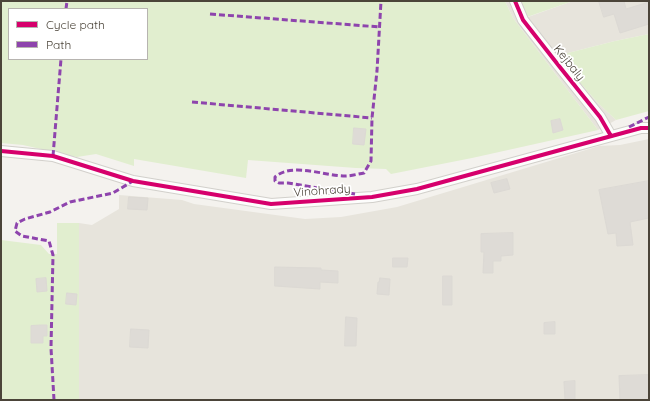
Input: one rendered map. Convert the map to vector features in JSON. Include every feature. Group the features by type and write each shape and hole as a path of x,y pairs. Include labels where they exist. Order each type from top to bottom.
{"street":[{"name":"Kejbaly","path":"515,1 523,20 600,117 612,136"},
{"name":"Vinohrady","path":"1,151 53,156 133,181 271,204 372,198 417,189 612,136 646,129"}],"shaded area":[{"path":"505,1 521,1 528,17 573,1 649,1 649,34 556,56 599,104 616,120 598,130 513,18"},
{"path":"649,139 649,400 79,400 79,223 92,225 119,209 119,195 182,200 194,204 305,219 341,217 397,207 599,146 620,145"}],"green space":[{"path":"1,1 505,1 513,18 598,130 391,174 386,169 248,160 246,178 134,159 134,166 96,154 77,157 23,145 1,143"},
{"path":"521,1 573,1 527,17"},
{"path":"649,34 649,111 616,120 599,104 556,56 615,41"},
{"path":"57,223 79,223 79,400 1,400 1,240 41,245 49,254 57,254"}],"building":[{"path":"599,1 624,1 626,9 649,2 649,24 620,33 614,14 604,17"},
{"path":"560,119 563,130 553,133 551,121"},
{"path":"354,128 366,129 364,145 353,144"},
{"path":"507,179 510,189 494,193 491,183"},
{"path":"649,181 649,218 630,222 633,245 617,246 616,233 608,234 599,190"},
{"path":"129,197 148,198 147,210 128,209"},
{"path":"513,233 513,255 501,256 501,261 493,261 493,273 483,273 484,252 481,252 481,234"},
{"path":"393,258 408,258 407,267 393,267"},
{"path":"275,267 321,268 321,270 338,271 338,283 320,282 320,289 275,286"},
{"path":"443,276 452,276 452,305 443,305"},
{"path":"46,278 47,291 37,292 36,279"},
{"path":"380,278 390,279 389,295 377,294 378,282"},
{"path":"67,293 77,294 76,305 66,304"},
{"path":"346,317 357,318 356,346 345,346"},
{"path":"555,322 555,334 544,334 544,323"},
{"path":"47,325 47,336 43,336 43,343 31,343 31,326"},
{"path":"131,329 149,330 148,348 130,347"},
{"path":"649,375 649,400 620,400 619,376"},
{"path":"575,381 575,400 565,400 564,382"}],"marked path":[{"path":"66,8 67,1"},
{"path":"355,194 288,183 279,183 275,181 275,177 282,173 299,170 345,176 364,173 371,161 372,118 377,71 381,1"},
{"path":"210,14 380,27"},
{"path":"53,156 61,60"},
{"path":"192,102 372,118"},
{"path":"629,127 649,117"},
{"path":"54,400 51,348 53,255 49,241 22,236 15,231 17,223 25,219 50,212 70,202 113,193 133,181"}],"cycle path":[{"path":"515,1 523,20 600,117 611,136"},
{"path":"1,151 53,156 133,181 271,204 372,197 417,189 641,128 649,128"}]}
